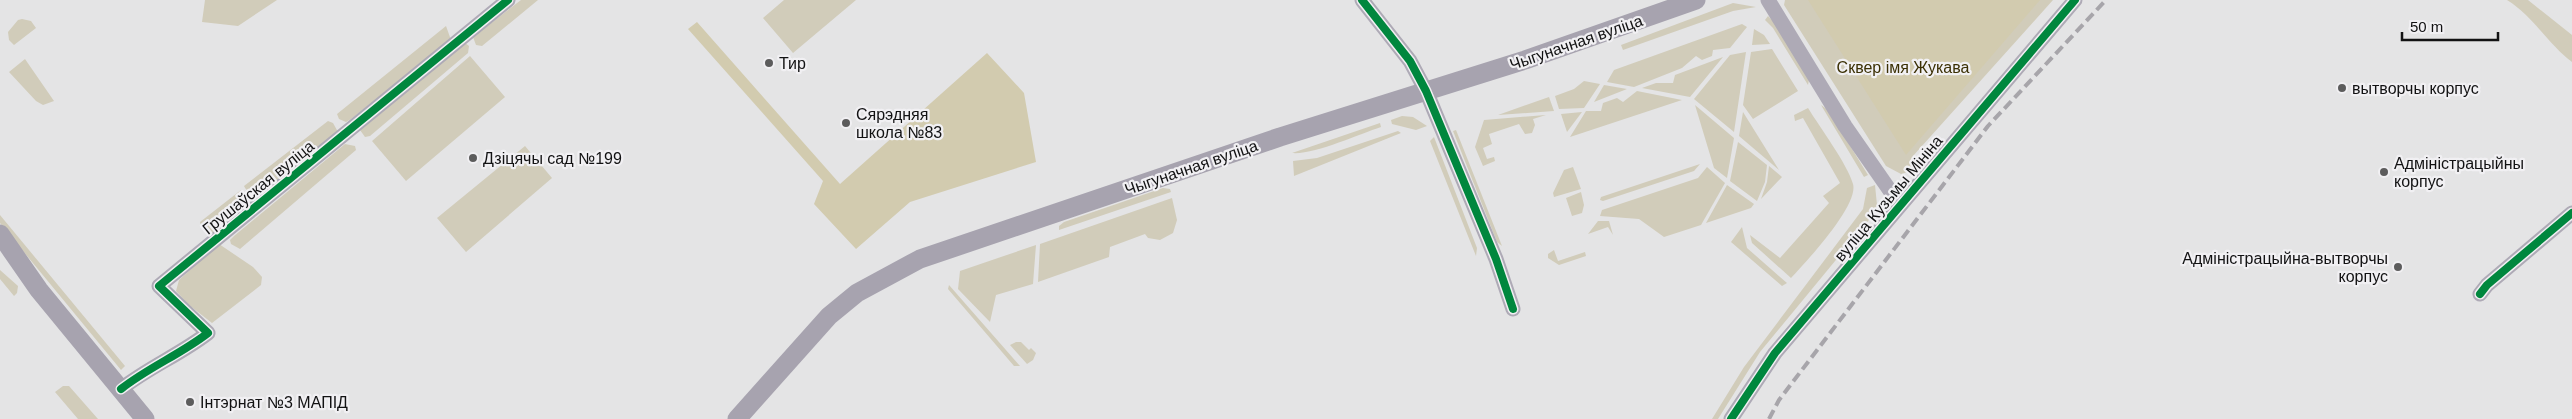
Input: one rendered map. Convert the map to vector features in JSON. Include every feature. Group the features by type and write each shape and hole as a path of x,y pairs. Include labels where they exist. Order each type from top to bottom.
{"main road":[{"name":"Чыгуначная вуліца","path":"737,419 829,316 857,293 920,260 1280,137 1525,60 1696,0"},
{"path":"0,234 39,290 145,419"},
{"path":"0,256 39,290"}],"street":[{"name":"Грушаўская вуліца","path":"122,389 138,376 187,350 208,333 159,286 508,0"},
{"path":"1362,0 1410,61 1426,91 1492,250 1513,309"},
{"path":"1768,0 1845,126 1900,205"},
{"name":"вуліца Кузьмы Мініна","path":"1731,419 1774,353 2075,0"},
{"path":"2480,294 2487,285 2572,213"}],"green space":[{"path":"205,0 277,0 238,26 202,22"},
{"path":"521,0 538,0 482,46 476,45 473,37"},
{"path":"784,0 856,0 793,53 763,18"},
{"name":"Сквер імя Жукава","path":"1785,0 2053,0 1913,156 1921,165 1918,169 1901,174 1886,166 1784,5"},
{"name":"Сквер імя Жукава","path":"1808,0 2040,0 1906,155"},
{"path":"2507,0 2528,0 2572,35 2572,62 2555,47 2525,14"},
{"path":"1733,3 1756,7 1733,11 1623,50 1621,45"},
{"path":"1768,16 1776,24 1809,80 1808,85 1773,28 1765,20"},
{"path":"18,20 31,21 36,28 14,45 9,40 8,32"},
{"path":"697,22 840,184 987,53 1024,93 1036,162 910,202 856,249 814,204 823,181 688,29"},
{"path":"1742,24 1747,27 1730,48 1713,50 1712,56 1702,60 1696,56 1682,68 1634,87 1607,82 1614,70"},
{"path":"446,26 451,40 351,119 346,122 339,119 337,114"},
{"path":"1754,29 1764,35 1770,44 1752,45"},
{"path":"464,42 469,46 468,53 370,136 365,137 360,130"},
{"path":"1772,49 1798,91 1753,119 1743,105 1751,52"},
{"path":"1746,52 1734,132 1694,99 1730,55"},
{"path":"470,56 505,97 406,181 372,141"},
{"path":"1723,57 1690,97 1642,88 1656,83 1673,83 1675,75"},
{"path":"25,59 54,101 43,105 36,101 9,72"},
{"path":"1584,81 1600,84 1584,108 1559,109 1555,96 1574,89"},
{"path":"1604,85 1627,89 1594,102"},
{"path":"1637,91 1682,100 1570,137 1586,111 1601,111 1603,103 1617,98 1623,102"},
{"path":"1549,97 1554,111 1498,115"},
{"path":"1695,105 1734,138 1727,178 1714,168"},
{"path":"1821,105 1828,110 1868,175 1864,177"},
{"path":"1808,108 1850,176 1853,184 1853,193 1840,219 1830,233 1791,278 1752,243 1750,235 1780,258 1829,203 1823,196 1840,183 1803,118 1795,121 1794,115"},
{"path":"1582,112 1567,132 1561,114"},
{"path":"1743,112 1779,170 1739,136"},
{"path":"1546,115 1533,119 1535,125 1532,133 1525,134 1519,124 1489,134 1492,144 1483,148 1487,159 1494,157 1495,161 1483,166 1475,147 1484,120"},
{"path":"1402,116 1413,117 1427,126 1416,130 1392,124 1391,120"},
{"path":"328,121 333,123 338,132 258,195 252,194 247,190 244,186"},
{"path":"1380,123 1381,127 1336,143 1312,151 1292,153"},
{"path":"1456,130 1502,246 1497,242 1453,131"},
{"path":"1398,131 1401,133 1294,176 1293,161 1317,158"},
{"path":"1434,137 1477,248 1476,256 1430,141"},
{"path":"1738,142 1767,165 1765,182 1757,201 1730,181"},
{"path":"345,144 355,146 356,150 240,249 231,244 230,240 234,236"},
{"path":"525,146 552,178 466,252 437,218"},
{"path":"1700,164 1694,171 1603,201 1600,200 1601,197"},
{"path":"1769,166 1782,177 1761,199 1767,182"},
{"path":"1573,167 1581,189 1554,197 1553,193 1564,170"},
{"path":"1707,167 1725,183 1701,225 1664,237 1639,219 1600,216 1602,210 1698,178"},
{"path":"1727,185 1754,204 1751,208 1706,223"},
{"path":"1875,185 1877,205 1873,215 1760,352 1718,419 1712,419 1744,367 1863,209 1867,188"},
{"path":"1163,188 1170,189 1171,192 1059,230 1059,226 1064,222"},
{"path":"241,190 248,196 249,204 213,233 201,226 200,222"},
{"path":"1581,192 1584,205 1582,213 1572,216 1566,198"},
{"path":"1172,198 1177,220 1173,233 1160,240 1148,238 1145,234 1110,247 1109,257 1038,282 1040,244"},
{"path":"0,215 125,366 121,370 0,223"},
{"path":"1598,221 1609,221 1613,235 1608,227 1588,234"},
{"path":"1742,227 1747,248 1787,283 1782,286 1731,242"},
{"path":"219,244 253,267 262,277 261,285 212,323 189,305 176,291 179,280"},
{"path":"1036,245 1033,284 996,295 990,322 958,289 960,271"},
{"path":"1554,250 1558,261 1585,252 1586,256 1559,265 1548,258 1548,254"},
{"path":"0,270 18,286 17,293 14,296 0,279"},
{"path":"949,285 1020,366 1014,366 948,289"},
{"path":"1021,342 1029,350 1031,348 1036,353 1033,360 1027,364 1010,345"},
{"path":"63,386 69,386 98,419 78,419 55,392"}],"railway":[{"path":"1769,419 1779,400 1988,126 2106,0"}],"cycle path":[{"path":"121,389 208,333 159,286 508,0"},
{"path":"1362,0 1410,61 1426,91 1496,259 1513,309"},
{"path":"1731,419 1775,353 2075,0"},
{"path":"2480,294 2487,285 2572,213"}],"place":[{"name":"Тир","path":"769,63"},
{"name":"вытворчы корпус","path":"2342,88"},
{"name":"Сярэдняя школа №83","path":"846,123"},
{"name":"Дзіцячы сад №199","path":"473,158"},
{"name":"Адміністрацыйны корпус","path":"2384,172"},
{"name":"Адміністрацыйна-вытворчы корпус","path":"2398,267"},
{"name":"Інтэрнат №3 МАПІД","path":"190,402"}]}
